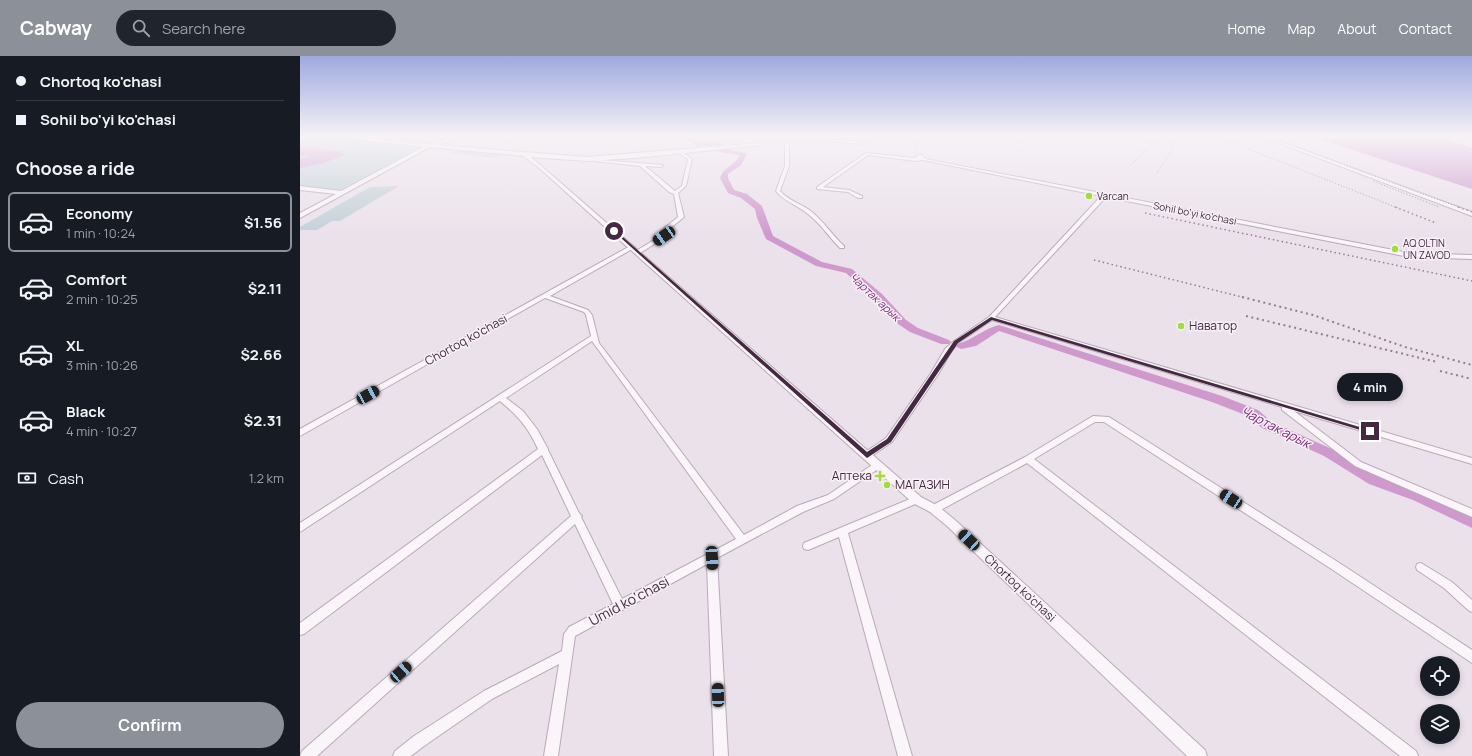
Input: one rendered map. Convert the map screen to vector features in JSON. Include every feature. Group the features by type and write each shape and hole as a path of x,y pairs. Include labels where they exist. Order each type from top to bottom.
{"street":[{"path":"300,216 383,170"},
{"name":"Chortoq ko'chasi","path":"545,170 917,500 934,509 1012,579 1198,756"},
{"path":"646,170 671,191 676,193 684,186 688,170"},
{"path":"786,170 778,192 782,198 803,208 818,220 825,226 833,239 842,247"},
{"path":"844,170 818,188 853,192 860,197"},
{"name":"Sohil bo'yi ko'chasi","path":"975,170 1409,255 1472,257"},
{"path":"1353,170 1472,214"},
{"path":"301,189 341,193"},
{"name":"Chortoq ko'chasi","path":"300,433 545,296 667,234 664,231 681,217 676,193"},
{"path":"867,455 889,440 956,342 991,318 1105,195"},
{"path":"545,296 586,311 589,315 593,337 596,344 742,540"},
{"path":"991,318 1472,461"},
{"path":"300,528 593,337"},
{"path":"500,397 520,413 534,431 620,606"},
{"path":"1282,405 1358,464 1472,513"},
{"path":"934,509 1028,459 1093,419 1106,419 1331,563 1472,657"},
{"path":"300,630 544,449"},
{"path":"1028,459 1411,756"},
{"name":"Umid ko‘chasi","path":"551,756 567,654 572,632 712,558 800,509 831,497 878,465"},
{"path":"808,546 917,500"},
{"path":"307,756 577,516"},
{"path":"843,532 905,756"},
{"path":"712,558 721,756"},
{"path":"1421,567 1448,585 1472,608"},
{"path":"400,756 419,741 488,695 567,654"}],"shaded area":[{"path":"300,170 378,170 340,190 300,186"},
{"path":"1413,170 1472,170 1472,189"},
{"path":"399,186 340,221 332,221 317,230 300,230 300,227 370,187"}],"waterway":[{"name":"Чартак арык","path":"730,170 725,173 724,178 731,191 744,196 759,208 761,218 769,237 781,245 819,264 849,271 878,296 902,322 914,330 945,342"},
{"name":"Чартак арык","path":"961,346 972,343 988,332 999,328 1217,399 1253,413 1267,425 1329,453 1374,480 1418,496 1472,522"}],"railway":[{"path":"1301,170 1398,208"},
{"path":"1357,170 1461,208"},
{"path":"1373,181 1439,207"},
{"path":"1395,207 1436,223"},
{"path":"1458,207 1472,212"},
{"path":"1145,213 1472,281"},
{"path":"1094,260 1242,297"},
{"path":"1242,297 1246,298"},
{"path":"1242,297 1313,315 1405,347 1472,365"},
{"path":"1246,316 1437,362"},
{"path":"1440,371 1472,379"}],"place":[{"name":"Varcan","path":"1089,196"},
{"name":"AQ OLTIN UN ZAVOD","path":"1395,249"},
{"name":"Наватор","path":"1181,326"},
{"name":"Аптека","path":"880,476"},
{"name":"МАГАЗИН","path":"887,485"}],"route":[{"path":"614,231 867,455 889,440 935,373 948,351 956,342 968,332 991,318 1370,431"}]}
